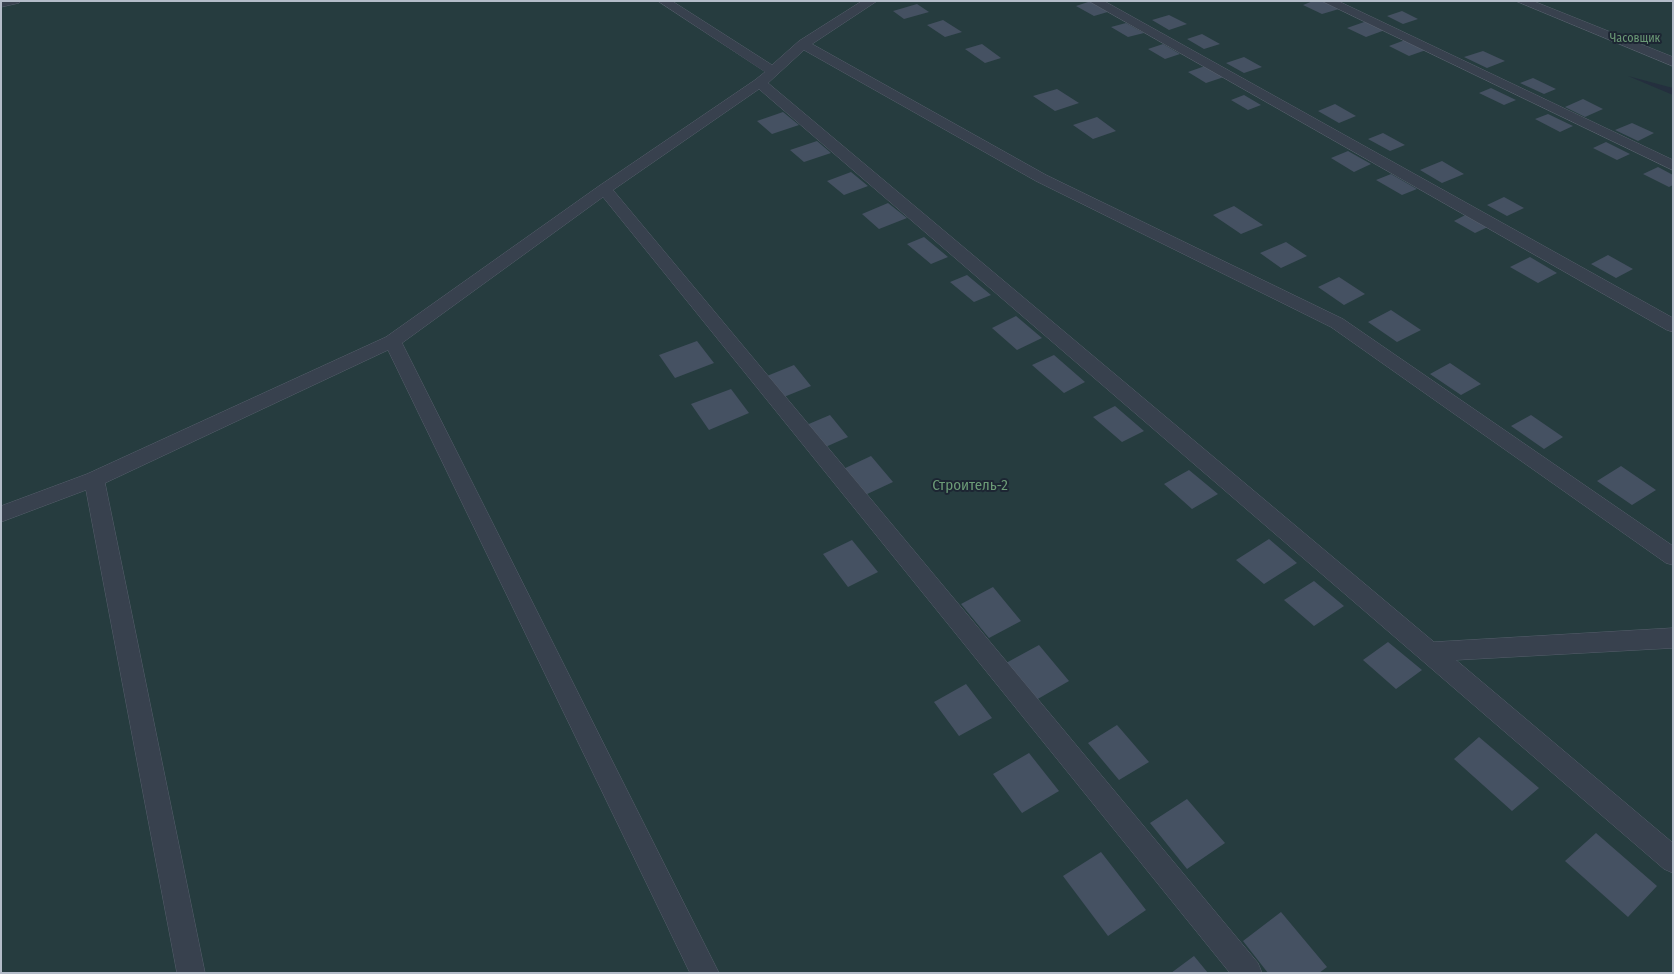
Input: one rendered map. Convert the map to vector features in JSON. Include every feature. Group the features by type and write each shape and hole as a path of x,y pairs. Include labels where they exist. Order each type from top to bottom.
{"lane":[{"path":"1,4 15,1"},
{"path":"664,1 766,77 1673,860"},
{"path":"1,514 94,479 392,341 604,189 766,77 804,44 851,8 871,1"},
{"path":"1095,1 1673,326"},
{"path":"1328,1 1673,166"},
{"path":"1522,1 1673,62"},
{"path":"804,44 1041,178 1337,323 1673,557"},
{"path":"604,189 1248,973"},
{"path":"392,341 705,973"},
{"path":"94,479 191,973"},
{"path":"1431,652 1673,638"}],"green space":[{"name":"Строитель-2","path":"1,1 1673,1 1673,88 1628,76 1673,95 1673,973 1,973"}],"building":[{"path":"1091,1 1111,11 1094,16 1076,6"},
{"path":"1313,1 1324,1 1339,9 1322,14 1303,5"},
{"path":"917,4 929,12 904,19 893,11"},
{"path":"1402,11 1418,19 1403,24 1387,16"},
{"path":"1169,15 1187,24 1169,30 1152,20"},
{"path":"943,20 962,32 945,37 927,25"},
{"path":"1367,21 1385,30 1366,37 1347,28"},
{"path":"1126,23 1144,33 1128,37 1111,27"},
{"path":"1202,34 1220,44 1204,49 1187,39"},
{"path":"1405,40 1426,50 1409,56 1389,46"},
{"path":"982,44 1001,58 985,63 965,49"},
{"path":"1163,44 1180,54 1165,59 1148,49"},
{"path":"1483,51 1505,61 1487,68 1464,57"},
{"path":"1244,57 1262,67 1244,73 1226,63"},
{"path":"1205,66 1224,77 1206,83 1188,72"},
{"path":"1533,78 1556,89 1544,94 1520,83"},
{"path":"1491,88 1516,100 1504,105 1479,93"},
{"path":"1057,89 1079,103 1055,111 1033,96"},
{"path":"1244,95 1261,105 1248,110 1231,100"},
{"path":"1583,99 1603,109 1585,117 1565,107"},
{"path":"1335,104 1356,116 1339,123 1318,111"},
{"path":"783,112 799,125 772,134 757,121"},
{"path":"1548,114 1573,126 1560,132 1535,119"},
{"path":"1097,117 1116,131 1093,139 1073,125"},
{"path":"1632,123 1654,133 1638,141 1615,130"},
{"path":"1383,133 1405,145 1390,151 1368,139"},
{"path":"817,141 831,153 804,162 790,150"},
{"path":"1606,142 1630,154 1617,160 1593,148"},
{"path":"1348,151 1371,164 1354,172 1331,158"},
{"path":"1442,161 1464,174 1442,183 1420,170"},
{"path":"1658,167 1673,175 1673,185 1669,187 1643,174"},
{"path":"851,172 868,186 844,195 827,181"},
{"path":"1391,174 1417,189 1402,195 1376,180"},
{"path":"1504,197 1524,208 1507,216 1487,205"},
{"path":"888,203 907,218 879,229 862,214"},
{"path":"1234,206 1263,225 1241,234 1213,215"},
{"path":"1469,213 1490,226 1475,233 1454,221"},
{"path":"924,237 948,257 931,264 907,244"},
{"path":"1286,242 1307,256 1281,268 1260,253"},
{"path":"1608,255 1633,269 1616,278 1591,264"},
{"path":"1530,257 1557,273 1538,283 1510,267"},
{"path":"967,275 991,295 974,302 950,282"},
{"path":"1339,277 1365,294 1344,305 1318,287"},
{"path":"1391,310 1421,330 1397,342 1368,322"},
{"path":"1016,316 1042,338 1017,350 992,328"},
{"path":"697,341 714,363 675,378 659,355"},
{"path":"1054,355 1085,382 1064,393 1032,365"},
{"path":"1450,363 1481,384 1461,395 1430,374"},
{"path":"794,365 811,386 779,399 762,378"},
{"path":"731,389 749,413 709,430 691,404"},
{"path":"1115,406 1144,431 1122,442 1093,417"},
{"path":"830,415 848,437 821,449 804,426"},
{"path":"1531,415 1563,437 1544,449 1511,426"},
{"path":"871,456 893,482 863,496 841,470"},
{"path":"1621,466 1656,490 1632,505 1597,481"},
{"path":"1189,470 1218,494 1192,509 1164,484"},
{"path":"1269,539 1297,563 1264,584 1236,560"},
{"path":"852,540 878,572 848,587 823,554"},
{"path":"1314,581 1344,606 1314,626 1284,600"},
{"path":"993,587 1021,621 989,638 961,604"},
{"path":"1388,642 1422,670 1396,689 1363,660"},
{"path":"1039,645 1069,681 1036,700 1006,663"},
{"path":"966,684 992,718 959,736 934,702"},
{"path":"1117,725 1149,762 1119,780 1088,743"},
{"path":"1479,737 1539,788 1512,811 1454,759"},
{"path":"1029,753 1059,791 1022,813 993,774"},
{"path":"1187,799 1225,843 1187,869 1150,823"},
{"path":"1596,833 1657,886 1628,917 1565,861"},
{"path":"1101,852 1146,910 1108,936 1063,876"},
{"path":"1281,912 1327,967 1319,973 1268,973 1243,941"},
{"path":"1194,956 1208,973 1171,973"}],"park label":[{"name":"Часовщик","path":"1635,39"}]}
